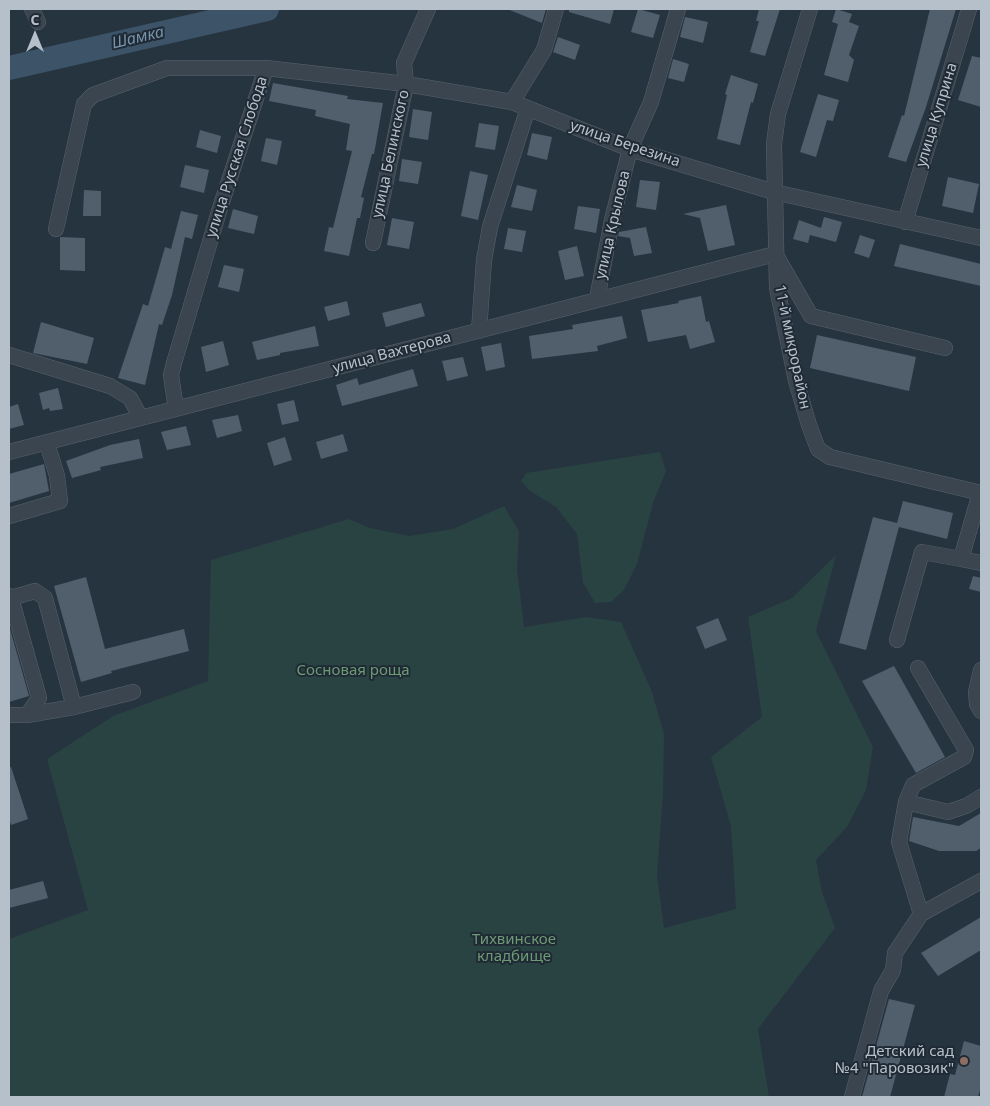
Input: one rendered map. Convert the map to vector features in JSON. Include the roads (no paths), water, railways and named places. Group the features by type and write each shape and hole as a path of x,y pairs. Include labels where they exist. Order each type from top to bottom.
{"street":[{"name":"улица Белинского","path":"373,244 406,84 404,63 428,9"},
{"path":"512,102 544,50 556,9"},
{"name":"улица Крылова","path":"597,299 612,220 630,149 651,102 678,9"},
{"name":"11-й микрорайон","path":"810,9 778,114 774,144 775,254 777,288 796,381 818,449 830,457 981,493"},
{"name":"улица Куприна","path":"905,222 969,9"},
{"name":"улица Русская Слобода","path":"56,229 84,104 93,96 167,68 266,68 220,208 174,363 172,375 176,409"},
{"name":"улица Березина","path":"266,68 406,84 512,102 630,149 774,192 981,238"},
{"path":"479,331 484,260 490,227 528,108"},
{"path":"775,254 811,316 945,348"},
{"name":"улица Вахтерова","path":"9,452 775,254"},
{"path":"9,355 110,386 130,398 141,418"},
{"path":"9,516 60,501 57,476 47,443"},
{"path":"961,559 981,493"},
{"path":"896,640 922,552 981,564"},
{"path":"27,715 39,698 10,597 35,591 45,598 74,707"},
{"path":"918,668 966,750 964,757 913,785 906,802 899,842 921,914"},
{"path":"981,670 976,692 977,704 981,711"},
{"path":"9,715 27,715 74,707 133,692"},
{"path":"906,802 948,812 981,797"},
{"path":"852,1097 880,990 893,970 895,953 921,914 981,881"}],"waterway":[{"name":"Шамка","path":"9,68 267,9"}],"place":[{"name":"Детский сад №4 \"Паровозик\"","path":"964,1061"}],"park label":[{"name":"Сосновая роща","path":"353,671"},
{"name":"Тихвинское кладбище","path":"514,948"}]}
